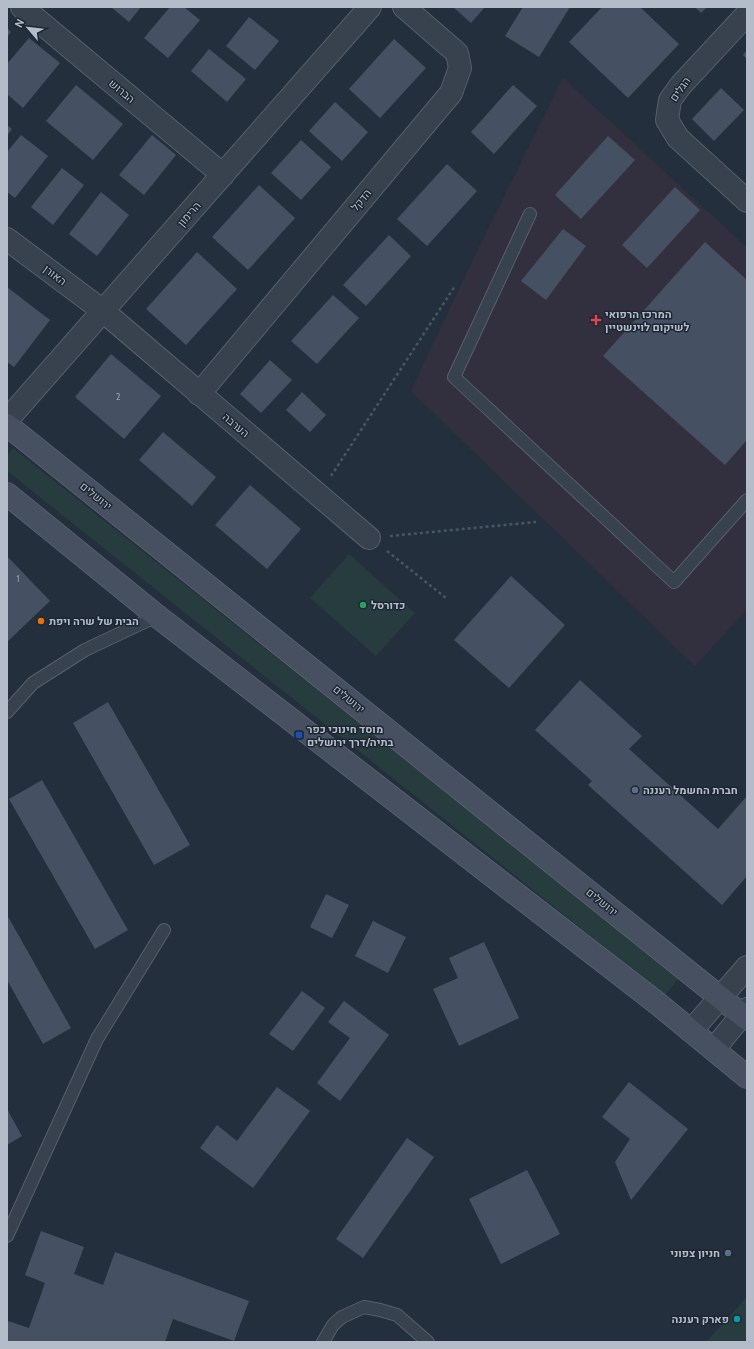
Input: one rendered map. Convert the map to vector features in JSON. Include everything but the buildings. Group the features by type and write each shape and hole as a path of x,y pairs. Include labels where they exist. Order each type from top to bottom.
{"main road":[{"name":"ירושלים","path":"7,425 720,997 745,1014"},
{"path":"7,494 157,616 691,1031 747,1077"}],"street":[{"name":"הברוש","path":"22,7 223,175"},
{"name":"הרימון","path":"7,420 370,7"},
{"name":"הדקל","path":"199,394 451,93 460,68 457,53 404,7"},
{"name":"הגלים","path":"747,14 680,85 670,100 667,120 678,138 747,201"},
{"name":"האורן","path":"7,239 103,311"},
{"name":"הערבה","path":"103,311 369,538"},
{"path":"691,1031 747,967"},
{"path":"714,1049 745,1014"}],"lane":[{"path":"530,214 454,376 674,582 747,500"},
{"path":"7,712 33,683 39,679 85,650 157,616"},
{"path":"7,1236 97,1038 164,930"},
{"path":"323,1342 333,1325 342,1317 364,1307 397,1315 428,1342"}],"path":[{"path":"318,495 455,286"},
{"path":"369,538 536,522"},
{"path":"369,538 446,598"}],"shaded area":[{"name":"המרכז הרפואי לשיקום לוינשטיין","path":"563,78 747,248 747,609 695,666 411,391 478,249"}],"green space":[{"path":"13,448 679,978 665,995 7,471 7,456"},
{"name":"כדורסל","path":"349,554 415,613 376,656 310,598"},
{"name":"פארק רעננה","path":"747,1297 747,1342 706,1342"}],"place":[{"name":"המרכז הרפואי לשיקום לוינשטיין","path":"596,320"},
{"name":"כדורסל","path":"363,605"},
{"name":"הבית של שרה ויפת","path":"41,621"},
{"name":"מוסד חינוכי כפר בתיה/דרך ירושלים","path":"299,735"},
{"name":"חברת החשמל רעננה","path":"635,790"},
{"name":"חניון צפוני","path":"728,1253"},
{"name":"פארק רעננה","path":"737,1319"}]}
